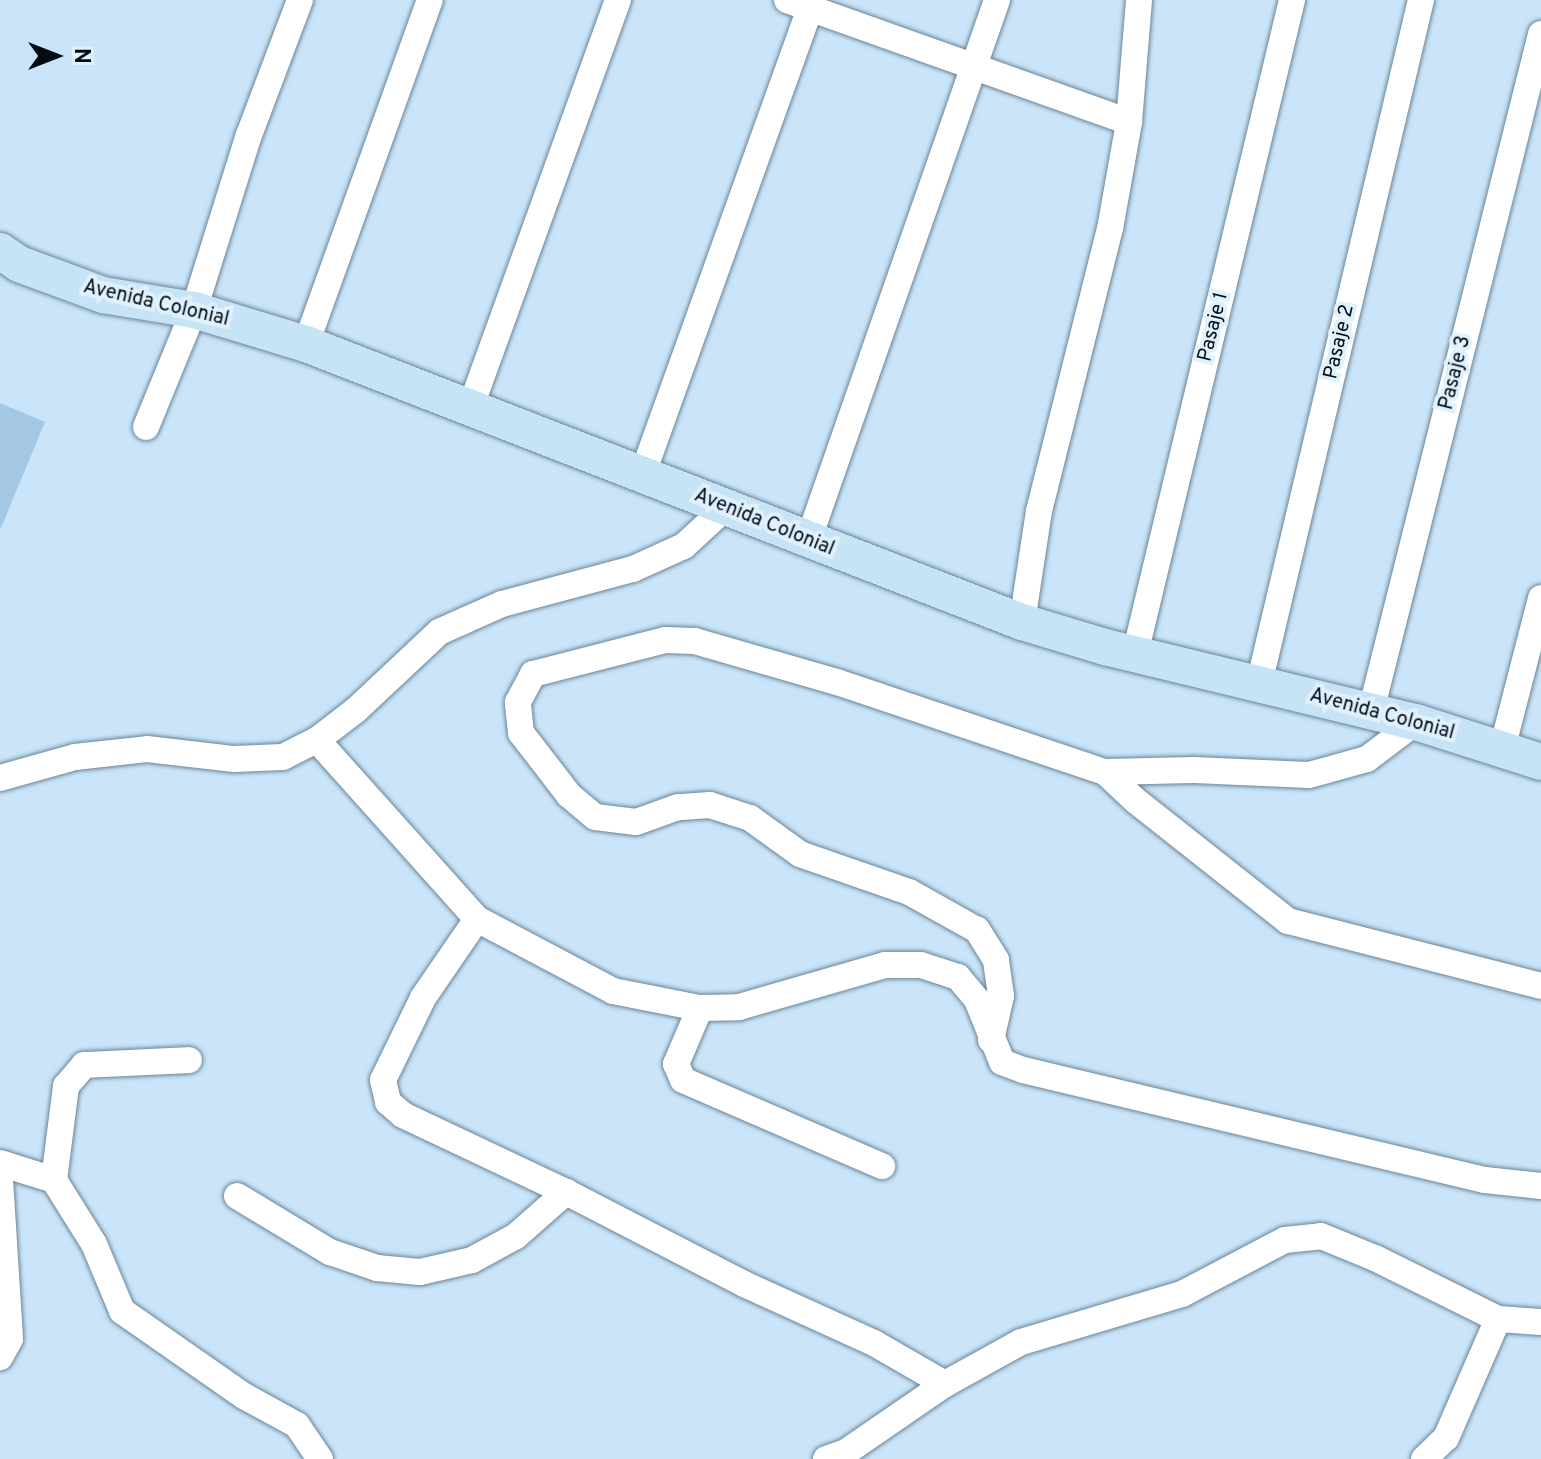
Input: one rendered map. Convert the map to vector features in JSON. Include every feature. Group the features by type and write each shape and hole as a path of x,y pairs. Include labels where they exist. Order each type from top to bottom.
{"street":[{"path":"146,427 194,310 249,135 300,0"},
{"path":"306,344 430,0"},
{"path":"471,406 618,0"},
{"path":"808,541 997,0"},
{"path":"1022,622 1039,511 1110,229 1129,122 1139,0"},
{"name":"Pasaje 1","path":"1135,654 1292,0"},
{"name":"Pasaje 2","path":"1259,684 1421,0"},
{"path":"643,473 803,3 1129,122"},
{"name":"Pasaje 3","path":"1371,711 1541,34"},
{"name":"Avenida Colonial","path":"0,251 19,264 103,295 194,310 306,344 1022,622 1135,654 1416,722 1541,762"},
{"path":"0,778 75,757 147,749 234,759 283,757 317,740 356,710 439,632 502,604 633,569 684,546 726,507"},
{"path":"1502,749 1541,598"},
{"path":"991,1040 1001,996 996,960 977,930 909,892 800,854 750,818 710,805 678,807 636,822 595,817 569,795 521,733 518,702 533,674 665,640 695,641 837,682 1105,772 1194,770 1309,775 1367,759 1416,722"},
{"path":"317,740 477,919 613,991 700,1008 739,1007 885,965 921,965 958,977 977,1000 1002,1062 1023,1070 1485,1180 1541,1186"},
{"path":"1105,772 1136,801 1288,921 1541,986"},
{"path":"477,919 423,998 383,1080 388,1102 403,1115 566,1192 744,1284 874,1343 945,1384"},
{"path":"700,1008 676,1064 683,1080 882,1166"},
{"path":"189,1060 84,1065 66,1086 54,1180 94,1244 122,1311 244,1396 297,1425 320,1459"},
{"path":"0,1163 54,1180"},
{"path":"0,1179 10,1339 0,1357"},
{"path":"237,1196 330,1252 377,1268 420,1272 472,1260 516,1236 566,1192"},
{"path":"826,1459 846,1452 945,1384 1021,1342 1182,1294 1285,1240 1321,1236 1498,1319 1541,1322"},
{"path":"1424,1459 1446,1438 1498,1319"}],"shaded area":[{"path":"0,403 45,422 0,530"}]}
